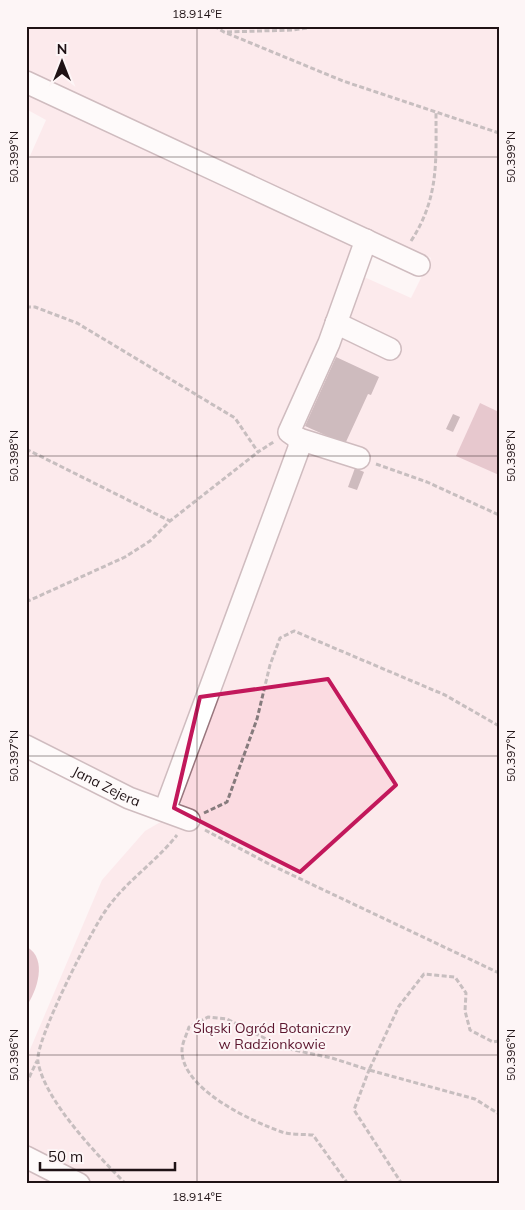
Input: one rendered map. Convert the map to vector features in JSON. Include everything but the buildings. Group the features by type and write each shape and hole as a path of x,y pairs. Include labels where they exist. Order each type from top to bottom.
{"street":[{"path":"26,82 410,261"},
{"path":"165,810 366,240"},
{"path":"336,323 390,349"},
{"path":"295,440 359,458"},
{"name":"Jana Zejera","path":"26,746 128,798 189,820"},
{"path":"26,1157 79,1184"}],"path":[{"path":"214,26 224,32 342,81 499,133"},
{"path":"224,32 293,30 320,26"},
{"path":"410,261 433,195 436,112"},
{"path":"26,307 35,307 77,323 235,418 258,452"},
{"path":"26,602 124,557 150,541 170,521 258,452 295,440"},
{"path":"26,449 170,521"},
{"path":"359,458 426,482 499,515"},
{"path":"26,1084 37,1061 49,1018 106,910 137,874 168,847 189,820 227,802 257,719 270,665 280,638 294,631 445,695 499,726"},
{"path":"189,820 271,865 499,973"},
{"path":"402,1184 354,1110 369,1070 399,1006 424,974 454,977 466,993 465,1011 470,1030 493,1042 499,1041"},
{"path":"348,1184 313,1135 284,1132 236,1113 207,1092 186,1069 182,1049 189,1027 208,1017 226,1019 284,1048 332,1058 475,1099 499,1114"},
{"path":"37,1061 50,1092 92,1150 126,1184"}],"highlighted area":[{"path":"328,679 396,785 300,872 174,808 200,697"}],"green space":[{"name":"Śląski Ogród Botaniczny w Radzionkowie","path":"26,26 499,26 499,1184 26,1184 26,1059 102,880 145,831 183,809 178,793 212,690 197,686 167,785 159,795 151,796 26,735 26,165 46,120 26,109","holes":["360,226 431,258 411,298 344,268"]}],"shaded area":[{"path":"480,403 499,412 499,475 456,456"},
{"path":"27,947 33,952 39,967 37,984 26,1007"}]}
